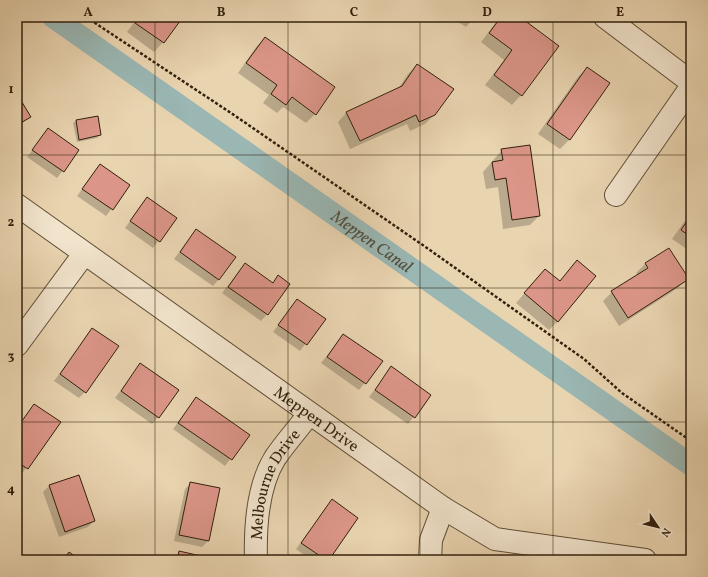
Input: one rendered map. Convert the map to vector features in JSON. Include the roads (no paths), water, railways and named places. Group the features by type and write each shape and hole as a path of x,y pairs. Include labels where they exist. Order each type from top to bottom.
{"street":[{"path":"605,17 691,82"},
{"path":"616,195 691,88"},
{"name":"Meppen Drive","path":"17,205 443,508 495,539 645,560"},
{"path":"17,344 84,254"},
{"name":"Melbourne Drive","path":"256,560 256,542 261,496 266,477 275,458 309,414"},
{"path":"430,560 431,540 443,508"}],"waterway":[{"name":"Meppen Canal","path":"53,17 691,465"}]}
